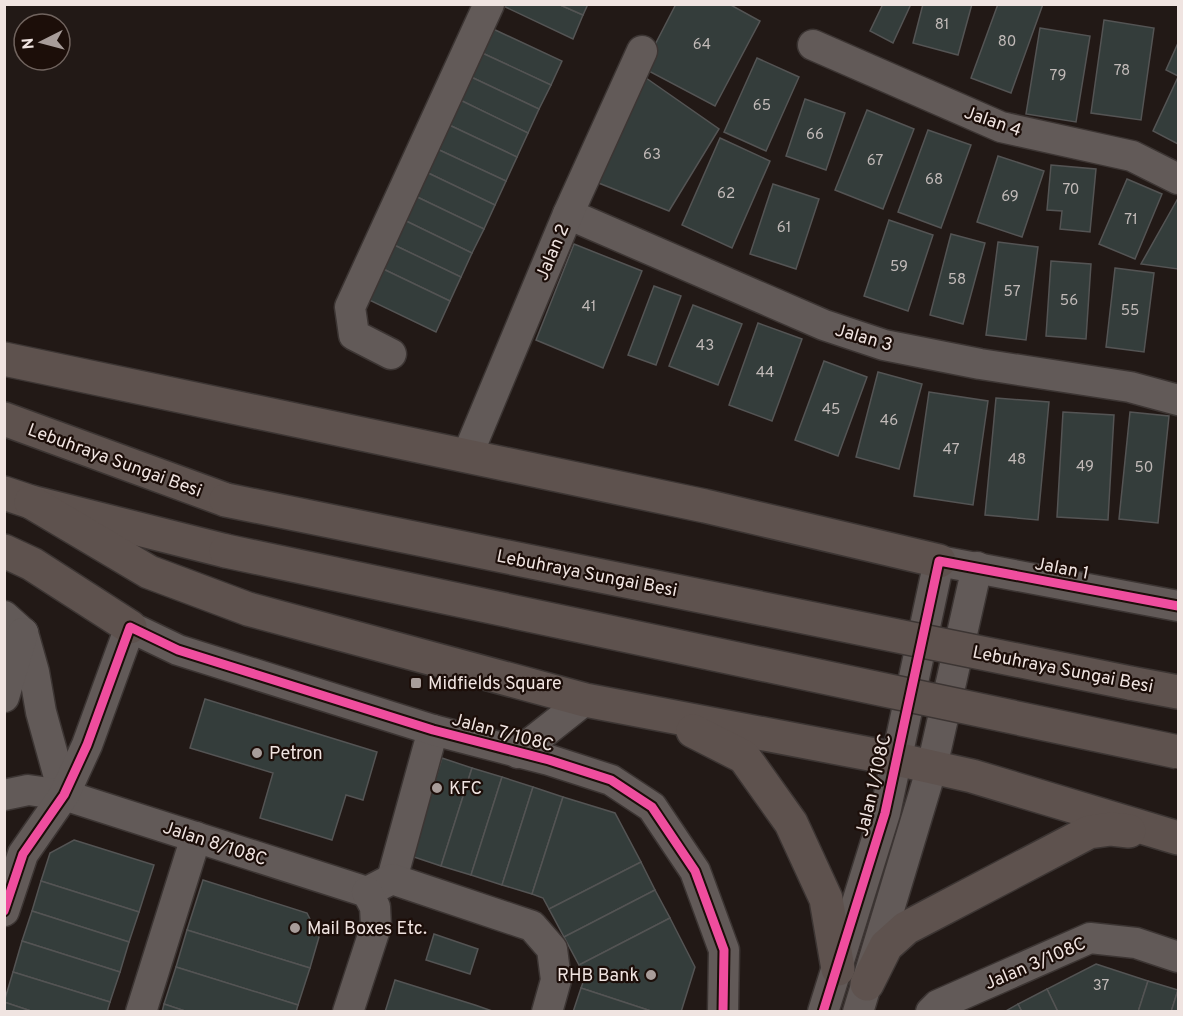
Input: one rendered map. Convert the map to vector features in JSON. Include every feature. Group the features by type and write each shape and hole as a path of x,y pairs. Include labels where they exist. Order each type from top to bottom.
{"highway":[{"path":"4,359 705,506 939,561"},
{"name":"Lebuhraya Sungai Besi","path":"4,419 226,500 1179,693"},
{"path":"18,498 226,551 1179,752"},
{"path":"18,498 149,572 248,609 585,700 896,759 972,776 1173,836"},
{"path":"4,551 32,564 130,627"},
{"path":"660,714 744,757 791,823 826,899 838,969"},
{"path":"863,998 886,946 906,928 1089,832 1112,829 1173,836"}],"street":[{"path":"391,354 354,335 350,307 489,4"},
{"name":"Jalan 4","path":"813,45 1000,127 1132,156 1179,179"},
{"name":"Jalan 2","path":"467,456 568,214 642,51"},
{"name":"Jalan 3","path":"568,214 824,326 884,345 980,364 1130,387 1179,400"},
{"name":"Jalan 1","path":"939,561 1179,606"},
{"name":"Jalan 1/108C","path":"823,1011 885,813 939,561"},
{"path":"863,998 932,767 977,567"},
{"path":"14,625 34,672 41,712 64,795"},
{"path":"4,697 14,625"},
{"path":"4,911 23,854 64,795 87,745 130,627"},
{"name":"Jalan 7/108C","path":"130,627 178,650 433,730 611,780 652,807 695,871 724,950 723,1011"},
{"path":"518,753 585,700"},
{"path":"348,1011 376,926 375,908 379,885 433,730"},
{"name":"Jalan 8/108C","path":"4,795 28,790 64,795 196,837 532,926 552,949 556,980 547,1011"},
{"path":"141,1011 196,837"},
{"name":"Jalan 3/108C","path":"931,1011 938,1005 1090,938 1136,943 1179,957"}],"building":[{"path":"499,4 558,4 583,15 573,39"},
{"path":"558,4 588,4 583,15"},
{"path":"676,4 729,4 760,21 715,106 643,68"},
{"path":"883,4 911,4 893,43 870,31"},
{"path":"923,4 972,4 958,55 913,43"},
{"path":"998,4 1043,4 1011,93 971,78"},
{"path":"1104,20 1154,28 1141,120 1091,113"},
{"path":"491,28 562,61 551,85 480,52"},
{"path":"1040,28 1090,36 1076,122 1026,114"},
{"path":"1178,43 1178,76 1166,70"},
{"path":"480,52 551,85 539,109 469,76"},
{"path":"757,58 799,77 766,151 724,132"},
{"path":"636,71 719,129 669,211 591,180"},
{"path":"469,76 539,109 528,133 458,99"},
{"path":"1178,77 1178,144 1153,131"},
{"path":"458,99 528,133 517,157 447,124"},
{"path":"805,99 845,113 826,170 786,156"},
{"path":"867,110 914,129 883,209 835,190"},
{"path":"447,124 517,157 506,181 435,148"},
{"path":"928,130 971,145 941,228 898,212"},
{"path":"720,138 770,161 732,248 682,225"},
{"path":"435,148 506,181 495,205 424,171"},
{"path":"998,156 1044,171 1022,237 977,222"},
{"path":"1051,165 1096,169 1090,232 1060,229 1062,211 1047,210"},
{"path":"424,171 495,205 484,229 413,195"},
{"path":"1127,179 1162,194 1135,259 1099,244"},
{"path":"773,184 819,199 796,269 750,254"},
{"path":"413,195 484,229 472,253 402,219"},
{"path":"1177,200 1178,269 1141,264"},
{"path":"402,219 472,253 461,277 390,243"},
{"path":"889,220 933,235 908,311 864,296"},
{"path":"951,234 985,243 963,324 930,315"},
{"path":"998,242 1038,247 1026,340 986,335"},
{"path":"390,243 461,277 450,301 379,267"},
{"path":"574,244 642,271 603,368 536,340"},
{"path":"1051,261 1091,264 1086,339 1046,336"},
{"path":"379,267 450,301 436,332 365,298"},
{"path":"1115,268 1154,273 1144,352 1106,347"},
{"path":"654,286 681,296 656,365 628,355"},
{"path":"693,305 742,324 718,385 669,366"},
{"path":"758,323 802,339 772,421 729,405"},
{"path":"824,361 867,377 838,456 795,440"},
{"path":"878,372 922,384 899,469 856,457"},
{"path":"929,392 988,401 973,505 914,496"},
{"path":"996,398 1049,402 1038,520 985,515"},
{"path":"1063,412 1114,415 1108,520 1057,517"},
{"path":"1130,412 1169,416 1158,523 1119,519"},
{"path":"205,699 377,752 363,800 346,795 332,840 260,818 273,773 190,748"},
{"path":"442,758 472,768 441,866 411,856"},
{"path":"472,768 502,777 471,875 441,866"},
{"path":"502,777 533,787 502,885 471,875"},
{"path":"533,787 563,797 532,894 502,885"},
{"path":"563,797 615,813 641,862 549,909 543,898 532,894"},
{"path":"74,840 154,865 139,912 41,881 50,853"},
{"path":"641,862 655,890 564,937 549,909"},
{"path":"203,880 307,913 319,937 310,968 187,930"},
{"path":"41,881 139,912 129,942 32,911"},
{"path":"655,890 670,918 579,965 564,937"},
{"path":"32,911 129,942 120,972 22,941"},
{"path":"670,918 695,967 681,1012 654,1012 581,988 585,977 579,965"},
{"path":"187,930 310,968 298,1005 176,967"},
{"path":"434,934 478,949 470,974 426,960"},
{"path":"22,941 120,972 110,1002 13,972"},
{"path":"1096,964 1148,981 1138,1012 1058,1012 1047,989"},
{"path":"176,967 298,1005 296,1012 188,1012 164,1004"},
{"path":"13,972 110,1002 107,1012 34,1012 4,1002"},
{"path":"395,980 475,1005 495,1012 385,1012"},
{"path":"1148,981 1178,990 1171,1012 1138,1012"},
{"path":"581,988 654,1012 573,1012"},
{"path":"1047,989 1058,1012 1022,1012 1018,1004"},
{"path":"1178,990 1178,1012 1171,1012"},
{"path":"4,1002 34,1012 4,1012"},
{"path":"164,1004 188,1012 162,1012"},
{"path":"1018,1004 1022,1012 1004,1012"}],"cycle path":[{"path":"823,1012 885,813 939,561 1178,606"},
{"path":"4,911 23,854 64,795 87,745 130,627 178,650 433,730 549,760 611,780 652,807 695,871 724,950 723,1012"}],"place":[{"name":"Midfields Square","path":"416,683"},
{"name":"Petron","path":"257,753"},
{"name":"KFC","path":"437,788"},
{"name":"Mail Boxes Etc.","path":"295,928"},
{"name":"RHB Bank","path":"651,975"}]}
